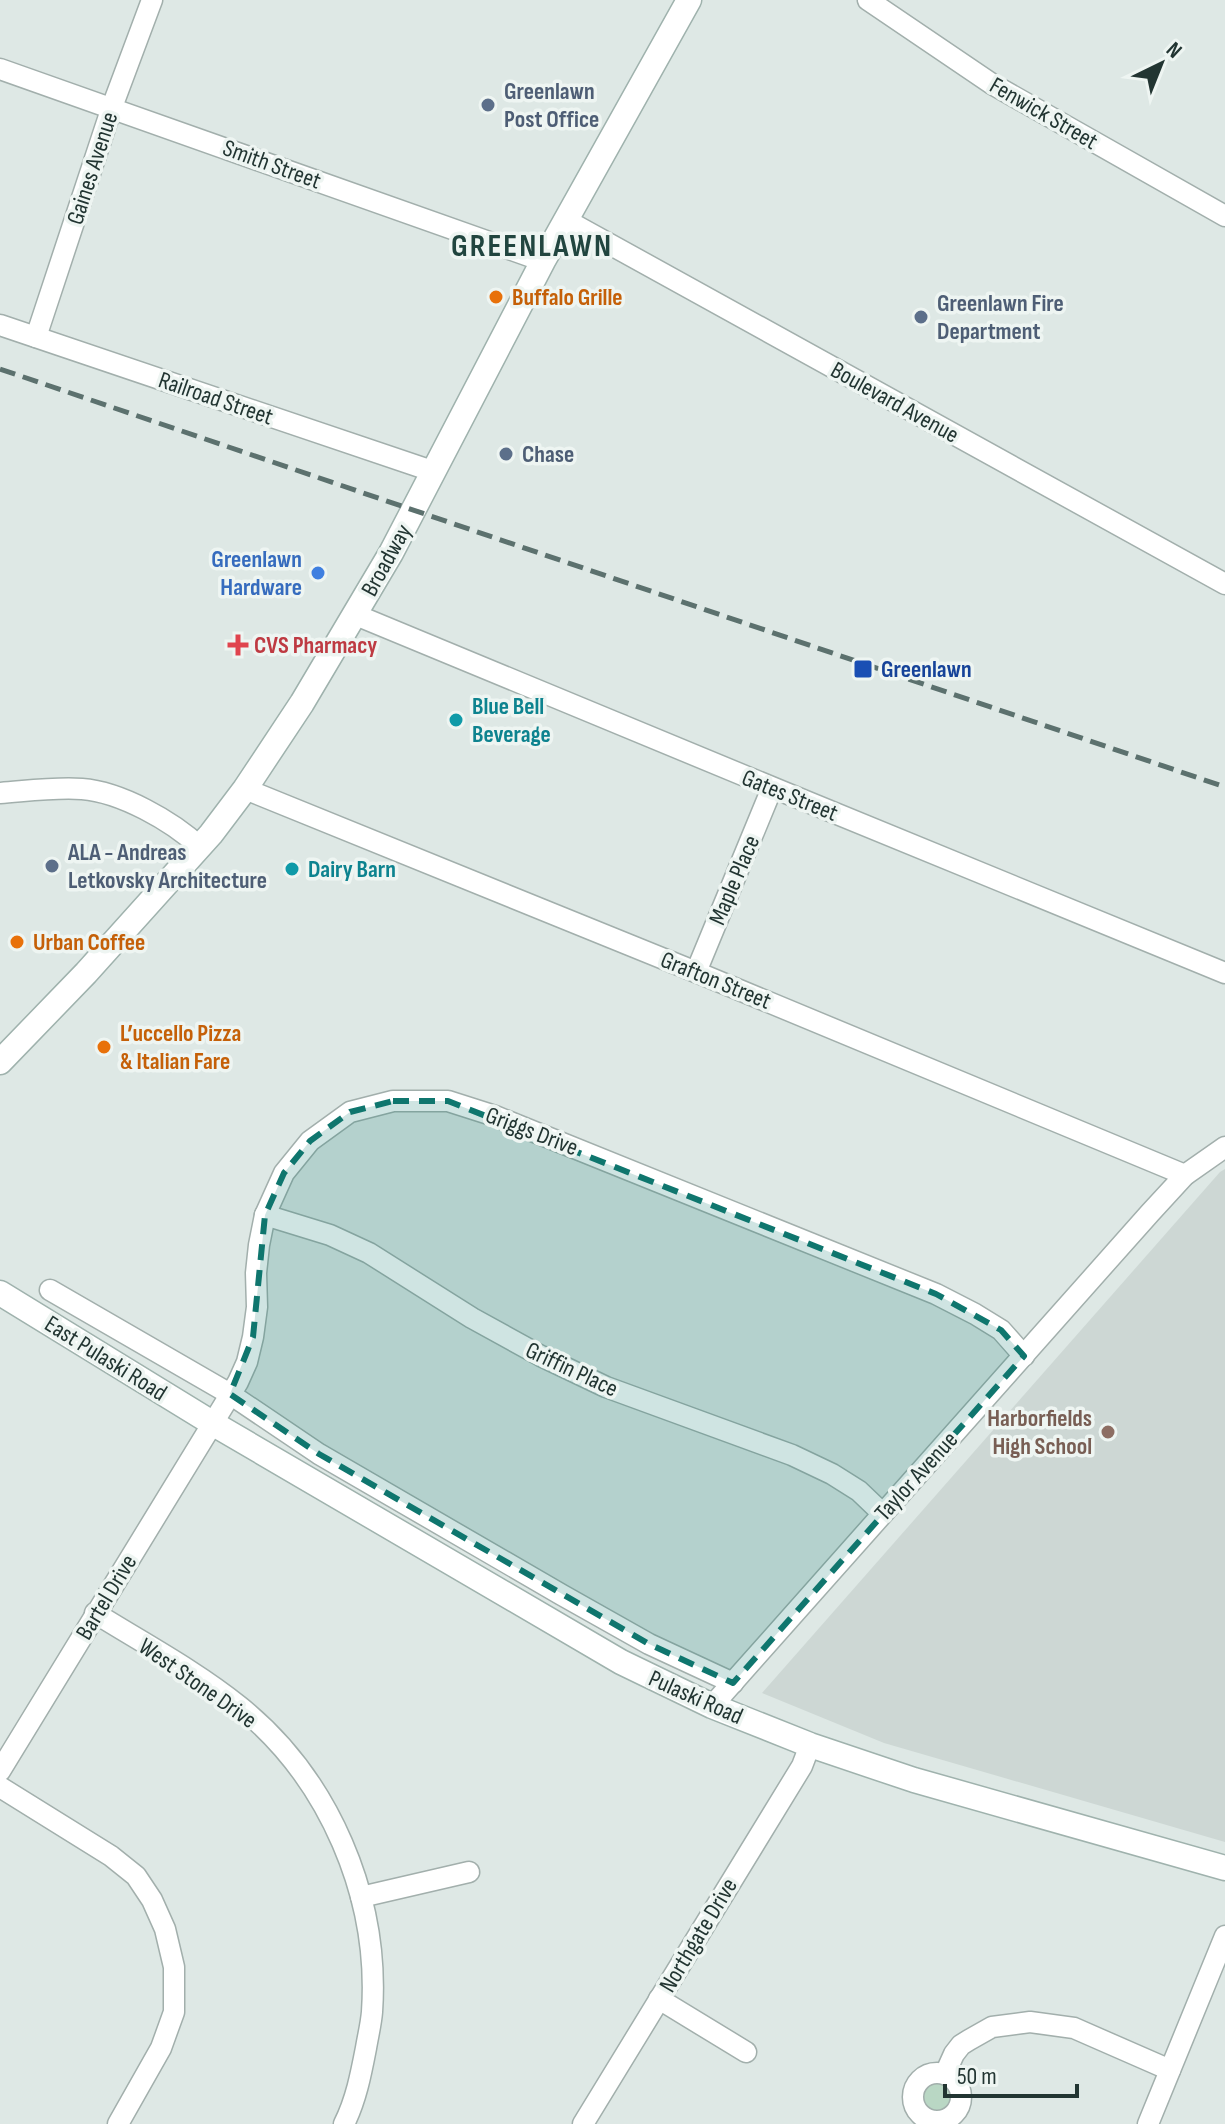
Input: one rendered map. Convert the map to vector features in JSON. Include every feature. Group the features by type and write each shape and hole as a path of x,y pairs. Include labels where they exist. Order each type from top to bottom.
{"main road":[{"name":"Broadway","path":"0,1062 200,847 245,789 302,703 356,615 543,261 689,0"},
{"name":"East Pulaski Road","path":"0,1293 212,1423"},
{"name":"Pulaski Road","path":"212,1423 621,1662 712,1706 810,1745 914,1780 1225,1868"}],"street":[{"name":"Gaines Avenue","path":"36,337 112,107 152,0"},
{"name":"Fenwick Street","path":"868,0 992,84 1225,216"},
{"name":"Smith Street","path":"0,69 543,261"},
{"name":"Boulevard Avenue","path":"566,220 1225,584"},
{"name":"Railroad Street","path":"0,325 432,471"},
{"name":"Gates Street","path":"356,615 1225,973"},
{"name":"Maple Place","path":"696,972 772,788"},
{"path":"0,793 86,789 109,795 144,809 189,836 200,847"},
{"name":"Grafton Street","path":"245,789 1185,1175"},
{"name":"Griggs Drive","path":"212,1423 247,1362 257,1307 259,1245 265,1215 284,1173 310,1141 350,1112 393,1101 448,1101 495,1116 936,1294 1001,1330 1024,1356"},
{"name":"Taylor Avenue","path":"712,1706 1185,1175 1225,1147"},
{"name":"Griffin Place","path":"265,1215 330,1235 369,1253 472,1318 606,1387 792,1455 832,1474 859,1491 882,1513"},
{"path":"50,1290 230,1394 319,1454 562,1595 649,1644 733,1683"},
{"name":"Bartel Drive","path":"0,1771 212,1423"},
{"name":"West Stone Drive","path":"95,1613 240,1707 297,1766 326,1809 346,1852 361,1897 371,1954 372,2013 352,2108 344,2124"},
{"name":"Northgate Drive","path":"583,2124 802,1766 810,1745"},
{"path":"0,1787 111,1856 136,1876 152,1900 165,1929 174,1967 174,2012 161,2048 118,2124"},
{"path":"361,1897 469,1872"},
{"path":"1148,2124 1225,1936"},
{"path":"659,1999 746,2052"},
{"path":"945,2074 954,2054 969,2040 992,2027 1030,2022 1074,2028 1170,2070"}],"highlighted area":[{"path":"393,1101 448,1101 936,1294 1001,1330 1024,1356 733,1683 649,1644 319,1454 230,1394 253,1337 265,1215 284,1173 310,1141 350,1112"}],"shaded area":[{"name":"Harborfields High School","path":"1225,1169 1225,1842 884,1743 762,1693 1220,1172"}],"green space":[{"path":"936,2077 950,2083 956,2097 950,2111 936,2117 922,2111 916,2097 922,2083"}],"railway":[{"path":"0,369 1225,787"}],"place":[{"name":"Greenlawn Post Office","path":"488,105"},
{"name":"Buffalo Grille","path":"496,297"},
{"name":"Greenlawn Fire Department","path":"921,317"},
{"name":"Chase","path":"506,454"},
{"name":"Greenlawn Hardware","path":"318,573"},
{"name":"CVS Pharmacy","path":"238,645"},
{"name":"Greenlawn","path":"863,669"},
{"name":"Blue Bell Beverage","path":"456,720"},
{"name":"ALA - Andreas Letkovsky Architecture","path":"52,866"},
{"name":"Dairy Barn","path":"292,869"},
{"name":"Urban Coffee","path":"17,942"},
{"name":"L’uccello Pizza & Italian Fare","path":"104,1047"},
{"name":"Harborfields High School","path":"1108,1432"}],"district":[{"name":"GREENLAWN","path":"532,245"}]}
